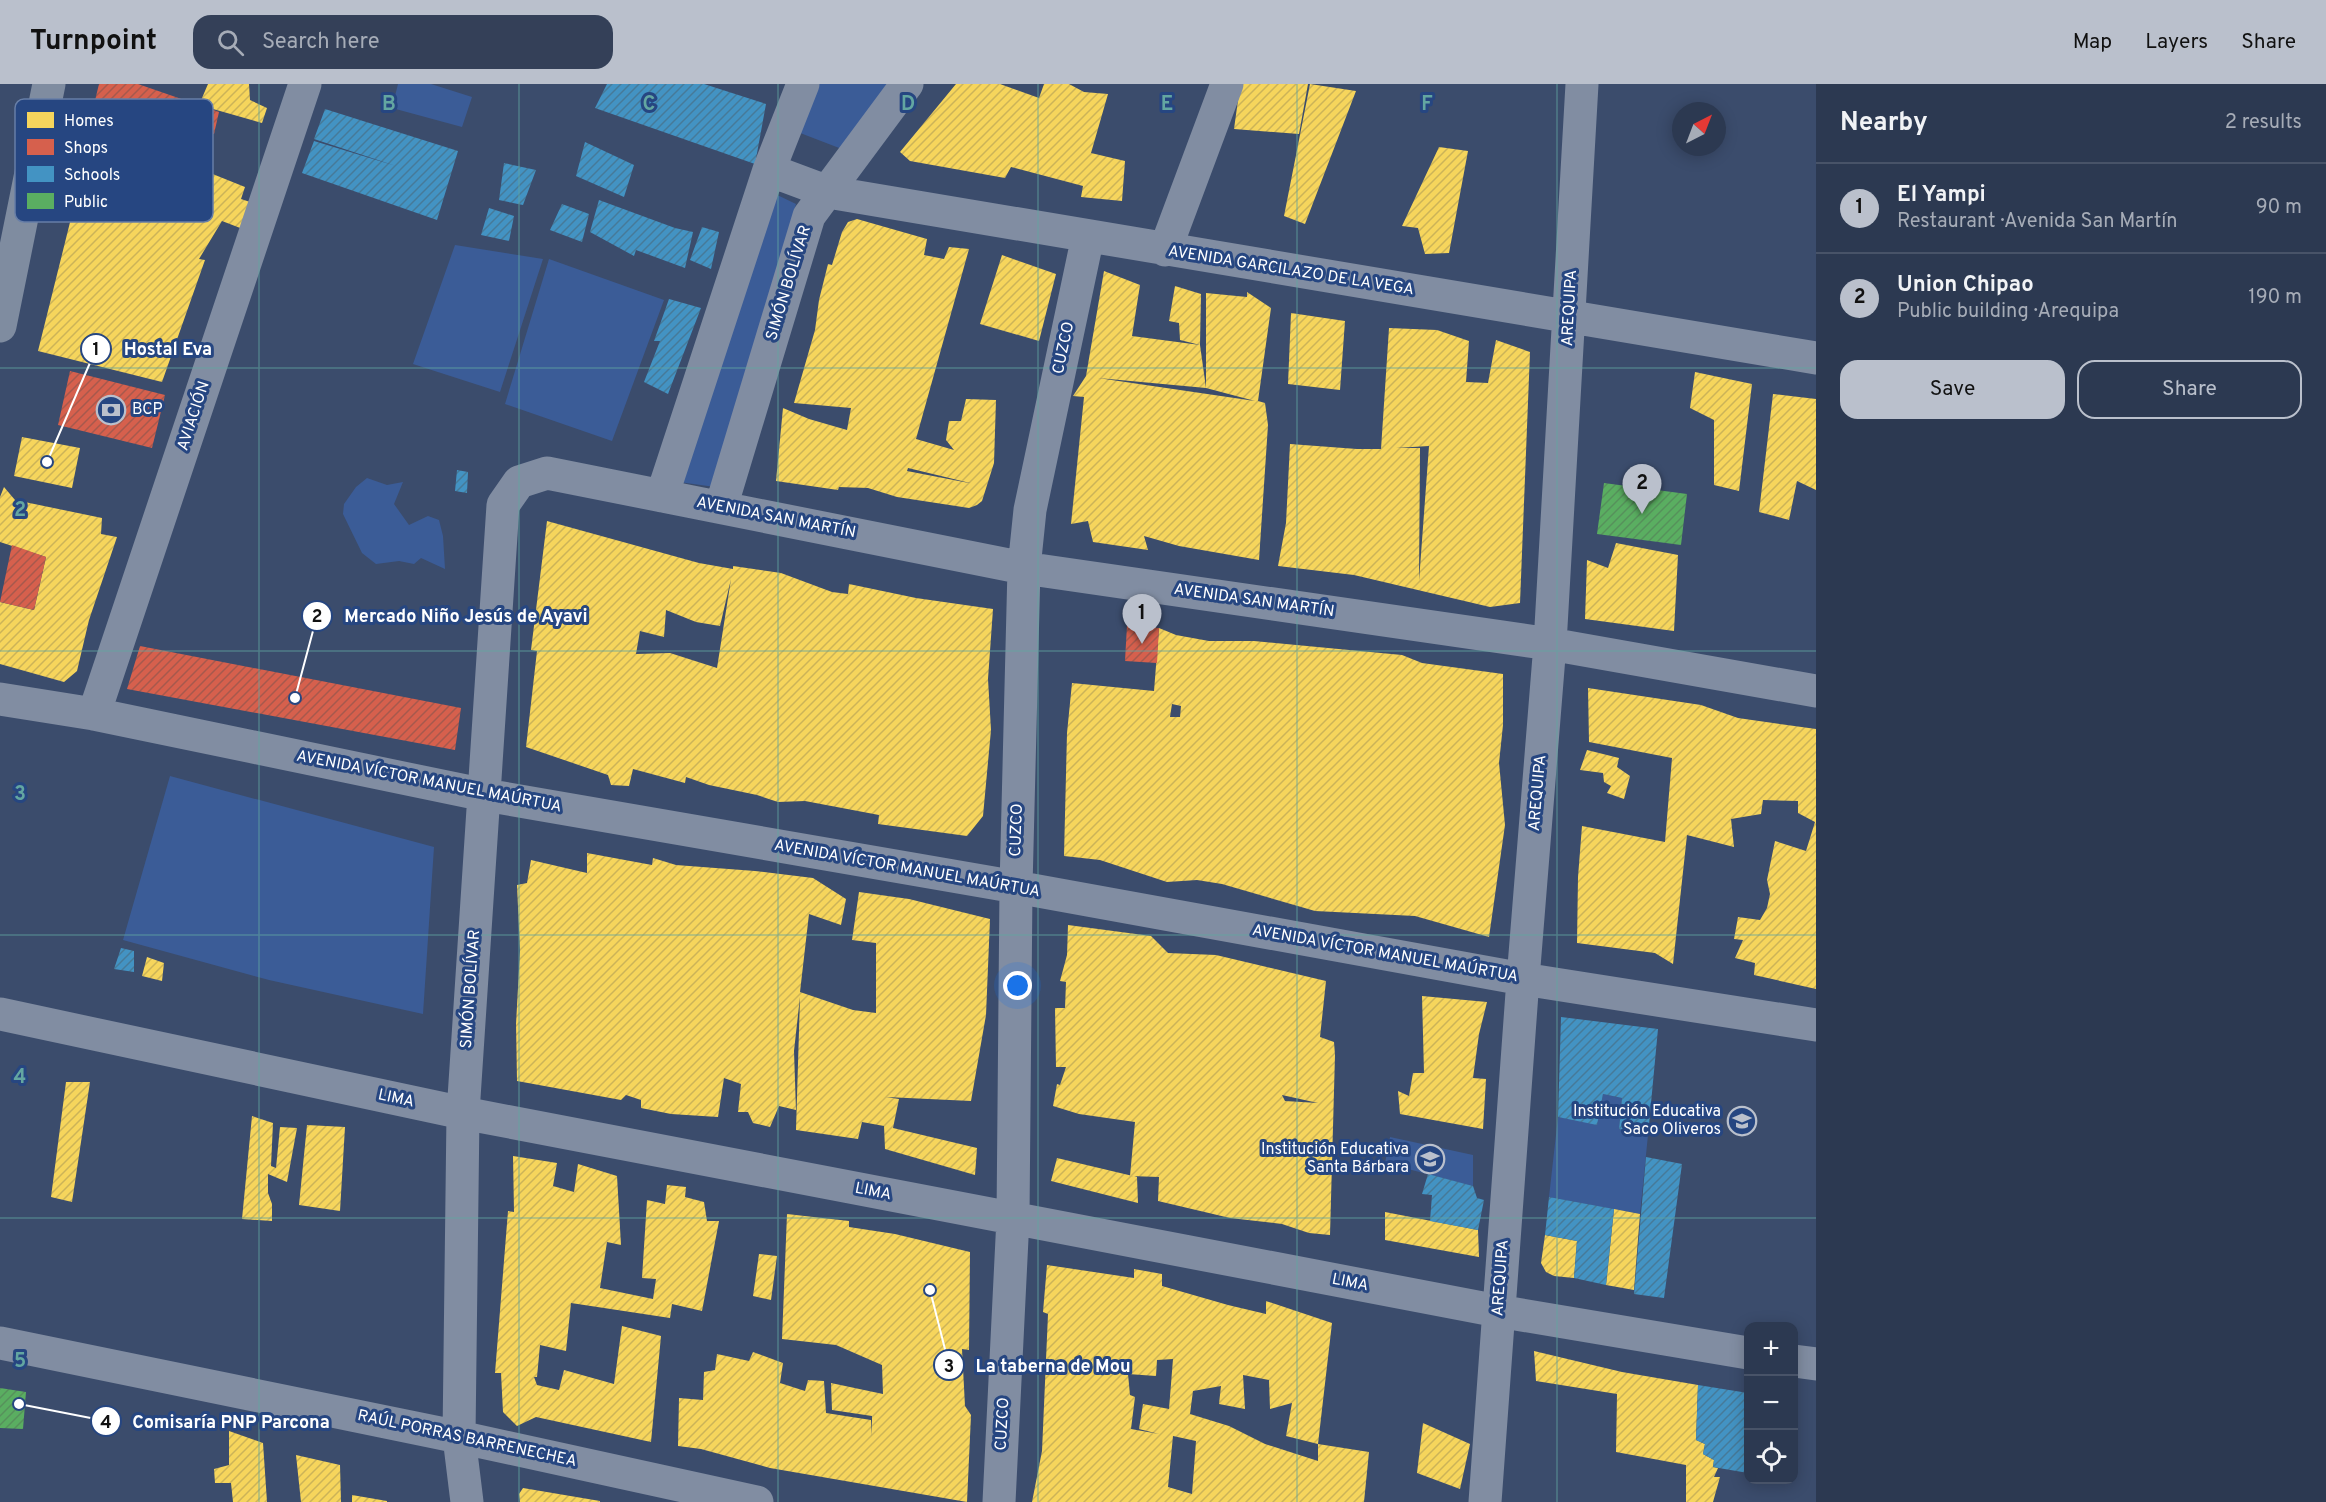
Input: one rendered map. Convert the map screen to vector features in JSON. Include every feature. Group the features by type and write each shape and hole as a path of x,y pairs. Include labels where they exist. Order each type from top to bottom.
{"main road":[{"path":"46,99 49,84"},
{"path":"0,326 21,222"}],"street":[{"name":"AVIACIÓN","path":"94,714 305,84"},
{"path":"662,496 769,170 803,84"},
{"name":"SIMÓN BOLÍVAR","path":"720,507 809,216 907,84"},
{"path":"1165,250 1227,84"},
{"name":"AREQUIPA","path":"1485,1502 1550,644 1582,84"},
{"name":"AVENIDA GARCILAZO DE LA VEGA","path":"769,170 828,192 1816,358"},
{"name":"CUZCO","path":"999,1502 1013,1218 1016,887 1024,568 1030,510 1088,236"},
{"name":"AVENIDA SAN MARTÍN","path":"519,482 547,473 1024,568 1550,644 1816,691"},
{"name":"SIMÓN BOLÍVAR","path":"467,1502 459,1437 463,1113 503,506 519,482"},
{"name":"AVENIDA VÍCTOR MANUEL MAÚRTUA","path":"0,699 94,714 485,795 1016,887 1523,979 1816,1024"},
{"name":"LIMA","path":"0,1014 463,1113 1498,1311 1744,1352"},
{"name":"RAÚL PORRAS BARRENECHEA","path":"0,1343 459,1437 757,1502"},
{"path":"1798,1361 1816,1364"}],"shaded area":[{"path":"398,84 431,84 472,97 462,127 392,108"},
{"path":"814,84 895,84 847,151 795,131"},
{"path":"771,192 796,204 715,487 679,482"},
{"path":"455,245 543,259 500,392 413,364"},
{"path":"549,259 664,300 612,441 505,404"},
{"path":"367,478 387,485 403,482 394,504 409,525 428,516 439,520 443,536 445,569 421,558 414,564 399,561 376,564 362,553 343,514 344,504 356,487"},
{"path":"170,776 434,847 423,1014 269,980 123,940"},
{"path":"1603,1094 1622,1098 1619,1129 1648,1135 1640,1214 1549,1197 1558,1117 1597,1124"},
{"name":"Institución Educativa Santa Bárbara","path":"1390,1137 1473,1155 1473,1186 1385,1163"}],"building: Homes":[{"path":"208,84 249,84 250,100 267,108 262,123 213,109 213,99 202,99"},
{"path":"956,84 1000,84 1039,98 1044,84 1069,84 1084,92 1108,94 1091,153 1125,161 1122,201 1081,197 1083,186 1011,167 1005,178 910,161 900,152"},
{"path":"1242,84 1308,84 1299,134 1234,129"},
{"path":"1310,84 1356,91 1305,224 1284,216"},
{"path":"1439,147 1468,151 1449,253 1425,254 1418,228 1402,226"},
{"path":"213,174 245,187 241,199 253,203 248,231 222,221 199,259 205,260 162,382 38,351 70,222 213,222"},
{"path":"857,219 927,239 924,255 944,259 949,247 969,249 916,439 954,450 946,440 949,421 961,421 966,399 996,400 994,463 982,501 977,505 969,508 897,497 868,488 839,487 838,490 776,481 783,408 809,419 847,430 851,408 794,403 815,330 819,300 828,264 832,265 842,232 848,222","holes":["908,468 969,483 907,471"]},
{"path":"1002,255 1056,274 1039,341 980,324"},
{"path":"1104,271 1140,285 1132,336 1200,345 1206,388 1206,293 1247,297 1247,292 1271,308 1258,401 1265,403 1268,425 1259,560 1179,546 1144,536 1148,550 1093,542 1088,521 1071,524 1084,397 1073,396 1086,376","holes":["1098,378 1206,388 1255,401"]},
{"path":"1175,286 1201,294 1200,345 1180,340 1179,323 1169,321"},
{"path":"1291,313 1345,321 1340,390 1288,384"},
{"path":"1389,328 1437,330 1469,341 1466,382 1488,383 1496,340 1530,352 1520,603 1490,607 1354,575 1278,566 1286,523 1290,444 1381,449","holes":["1429,446 1419,581 1420,448 1396,448"]},
{"path":"1695,372 1752,384 1739,491 1714,485 1714,420 1690,408"},
{"path":"1773,394 1816,399 1816,490 1797,481 1789,520 1759,512"},
{"path":"22,437 80,448 72,488 14,476"},
{"path":"4,487 15,500 102,518 101,534 117,537 89,620 77,671 64,682 0,664 0,602 34,610 46,557 0,542 0,497"},
{"path":"547,521 699,563 733,569 733,566 781,573 832,592 848,594 849,584 916,598 993,609 988,679 991,730 983,816 967,836 878,824 879,815 805,801 778,802 686,777 685,783 633,769 629,786 611,785 608,775 526,747 537,651 531,650","holes":["731,579 717,668 670,653 636,654 640,631 664,637 666,610 696,622 720,626"]},
{"path":"1616,543 1678,555 1674,631 1585,619 1587,560 1608,568"},
{"path":"1159,628 1176,635 1209,641 1254,641 1402,655 1422,663 1503,674 1503,725 1499,763 1505,825 1489,937 1415,916 1315,911 1222,884 1197,880 1167,882 1100,860 1064,856 1067,733 1072,683 1154,691","holes":["1172,704 1181,706 1180,717 1170,717"]},
{"path":"1588,688 1701,705 1738,718 1816,729 1816,989 1754,975 1755,963 1735,958 1743,940 1734,939 1738,917 1760,920 1767,908 1770,894 1767,880 1775,841 1806,851 1815,822 1798,813 1798,801 1763,800 1761,814 1731,819 1734,847 1687,835 1673,964 1655,953 1577,943 1578,877 1582,826 1665,842 1672,758 1589,742"},
{"path":"1587,750 1619,758 1617,767 1630,776 1624,799 1607,793 1611,786 1604,782 1603,773 1580,770"},
{"path":"587,853 652,865 653,858 676,865 813,878 846,899 841,925 809,914 800,992 853,1010 876,1013 876,943 852,940 859,892 909,899 990,919 986,1015 971,1101 886,1097 899,1099 893,1128 977,1148 975,1175 885,1149 884,1126 862,1122 858,1139 796,1130 800,997 794,1051 796,1110 779,1106 770,1127 753,1123 748,1112 738,1112 741,1084 724,1078 718,1117 671,1114 641,1108 641,1100 626,1095 621,1100 517,1081 516,1024 520,951 517,885 527,883 531,860 587,873"},
{"path":"1068,925 1151,936 1168,953 1216,955 1326,981 1320,1037 1334,1042 1335,1055 1330,1235 1309,1233 1282,1224 1230,1218 1158,1201 1159,1177 1130,1176 1135,1122 1079,1114 1053,1106 1057,1084 1060,1085 1066,1067 1056,1067 1055,1008 1065,1008 1066,982 1060,981 1067,955","holes":["1282,1095 1318,1103 1285,1101"]},
{"path":"147,957 164,963 162,981 142,976"},
{"path":"1422,996 1487,1002 1479,1034 1473,1078 1486,1079 1483,1129 1400,1114 1398,1091 1409,1096 1413,1073 1424,1073"},
{"path":"66,1082 90,1082 72,1202 51,1197"},
{"path":"252,1116 273,1123 271,1166 276,1168 280,1127 297,1128 287,1182 268,1174 272,1221 242,1219"},
{"path":"307,1125 345,1127 340,1211 299,1205"},
{"path":"513,1156 557,1163 553,1186 574,1192 578,1164 617,1176 621,1245 607,1242 600,1288 653,1299 656,1279 642,1278 647,1200 665,1204 667,1185 686,1187 685,1197 704,1202 707,1221 719,1221 702,1311 672,1304 670,1318 571,1303 566,1351 540,1345 537,1377 534,1377 537,1385 559,1390 564,1370 614,1384 622,1326 661,1336 651,1442 536,1417 517,1426 503,1412 501,1373 495,1373 508,1211 514,1212"},
{"path":"1057,1158 1137,1177 1138,1203 1051,1181"},
{"path":"1614,1209 1640,1214 1634,1290 1606,1285"},
{"path":"1385,1212 1478,1230 1479,1257 1385,1240"},
{"path":"787,1214 849,1221 849,1227 895,1234 970,1252 969,1350 962,1349 965,1406 971,1415 967,1502 770,1468 701,1449 678,1446 679,1398 703,1400 704,1372 715,1370 717,1354 749,1361 753,1352 783,1363 780,1383 805,1391 808,1380 824,1381 826,1413 871,1420 872,1436 872,1416 832,1410 831,1383 883,1394 882,1365 836,1345 782,1339"},
{"path":"1545,1235 1577,1241 1574,1278 1554,1276 1546,1272 1541,1263"},
{"path":"759,1254 777,1256 771,1300 753,1296"},
{"path":"1047,1265 1134,1278 1134,1269 1162,1274 1162,1286 1266,1314 1266,1301 1332,1323 1318,1444 1369,1452 1364,1502 1032,1502 1042,1451 1048,1314 1043,1312","holes":["1173,1359 1169,1409 1143,1404 1139,1429 1159,1434 1131,1429 1135,1397 1130,1395 1128,1374 1156,1376 1157,1360","1243,1375 1269,1380 1270,1409 1292,1403 1286,1436 1318,1444 1318,1461 1265,1444 1229,1426 1190,1414 1193,1391 1221,1386 1219,1404 1245,1409","1173,1436 1196,1441 1192,1494 1168,1487"]},
{"path":"1534,1351 1622,1372 1698,1385 1696,1440 1705,1444 1703,1454 1714,1460 1713,1467 1718,1468 1714,1477 1720,1477 1713,1502 1686,1502 1686,1465 1616,1452 1617,1394 1536,1381"},
{"path":"1423,1423 1470,1444 1460,1489 1417,1473"},
{"path":"229,1431 263,1443 267,1502 233,1502 231,1483 215,1483 214,1469 229,1465"},
{"path":"296,1455 340,1465 341,1502 301,1502"},
{"path":"523,1488 600,1502 520,1502 519,1494"},
{"path":"352,1495 387,1501 387,1502 352,1502"}],"building: Shops":[{"path":"99,84 138,84 181,99 95,99"},
{"path":"213,110 219,112 213,134"},
{"name":"BCP","path":"70,371 165,395 152,448 58,425"},
{"path":"12,545 46,557 34,610 0,602"},
{"path":"1127,625 1159,628 1157,663 1125,661"},
{"path":"140,646 461,708 455,750 127,689"}],"building: Schools":[{"path":"607,84 704,84 766,104 755,164 595,108"},
{"path":"325,109 458,151 437,220 302,173 314,141 396,166 314,139"},
{"path":"585,142 634,165 624,197 576,176"},
{"path":"504,163 536,170 523,205 499,200"},
{"path":"599,200 675,228 693,232 685,268 636,250 634,256 590,232"},
{"path":"562,204 589,214 582,242 550,230"},
{"path":"489,208 514,216 509,241 481,235"},
{"path":"702,227 719,232 711,269 690,260"},
{"path":"669,299 701,308 668,394 644,382 660,341 654,341"},
{"path":"457,470 468,472 467,493 455,491"},
{"path":"121,948 134,951 134,972 114,969"},
{"path":"1561,1017 1658,1029 1648,1135 1619,1129 1622,1098 1603,1094 1597,1125 1558,1117"},
{"path":"1646,1157 1682,1164 1664,1298 1634,1294"},
{"path":"1428,1174 1473,1186 1477,1198 1484,1200 1478,1230 1430,1221 1432,1195 1422,1194"},
{"path":"1549,1197 1614,1209 1606,1285 1574,1278 1577,1241 1545,1235"},
{"path":"1698,1385 1744,1392 1744,1472 1713,1467 1714,1460 1703,1454 1705,1444 1696,1440"}],"building: Public":[{"path":"1604,483 1687,494 1681,545 1597,534"},
{"path":"0,1388 26,1392 23,1429 0,1428"}],"place":[{"name":"BCP","path":"111,410"},
{"name":"Hostal Eva","path":"47,462"},
{"name":"Union Chipao","path":"1642,514"},
{"name":"El Yampi","path":"1142,644"},
{"name":"Mercado Niño Jesús de Ayavi","path":"295,698"},
{"name":"Institución Educativa Saco Oliveros","path":"1742,1121"},
{"name":"Institución Educativa Santa Bárbara","path":"1430,1159"},
{"name":"La taberna de Mou","path":"930,1290"},
{"name":"Comisaría PNP Parcona","path":"19,1404"}]}
